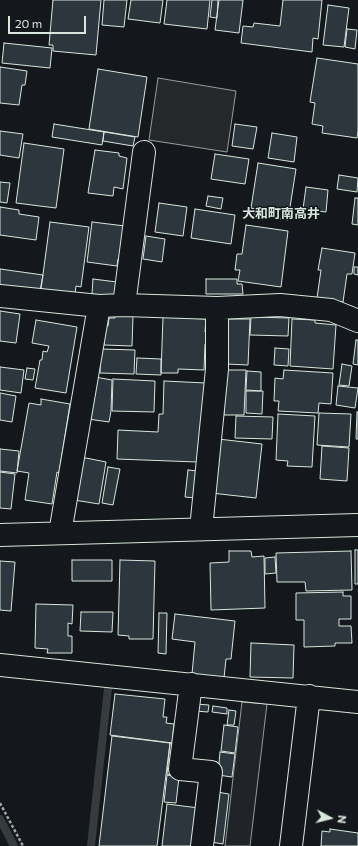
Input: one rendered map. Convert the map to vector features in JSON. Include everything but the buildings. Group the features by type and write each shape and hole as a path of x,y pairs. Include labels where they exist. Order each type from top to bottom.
{"street":[{"path":"124,305 144,152"},
{"path":"0,296 99,306 124,305 217,308 280,305 331,310 358,321"},
{"path":"60,533 99,306"},
{"path":"201,529 217,369 217,308"},
{"path":"0,535 358,525"},
{"path":"0,665 358,702"},
{"path":"191,684 180,769 211,772 202,846"},
{"path":"291,846 309,696"}],"path":[{"path":"0,803 23,846"}],"shaded area":[{"path":"158,78 236,91 227,152 149,140"},
{"path":"242,702 267,704 250,846 225,846"}],"waterway":[{"path":"91,846 108,688"},
{"path":"0,819 14,846"}],"district":[{"name":"大和町南高井","path":"281,214"}]}
